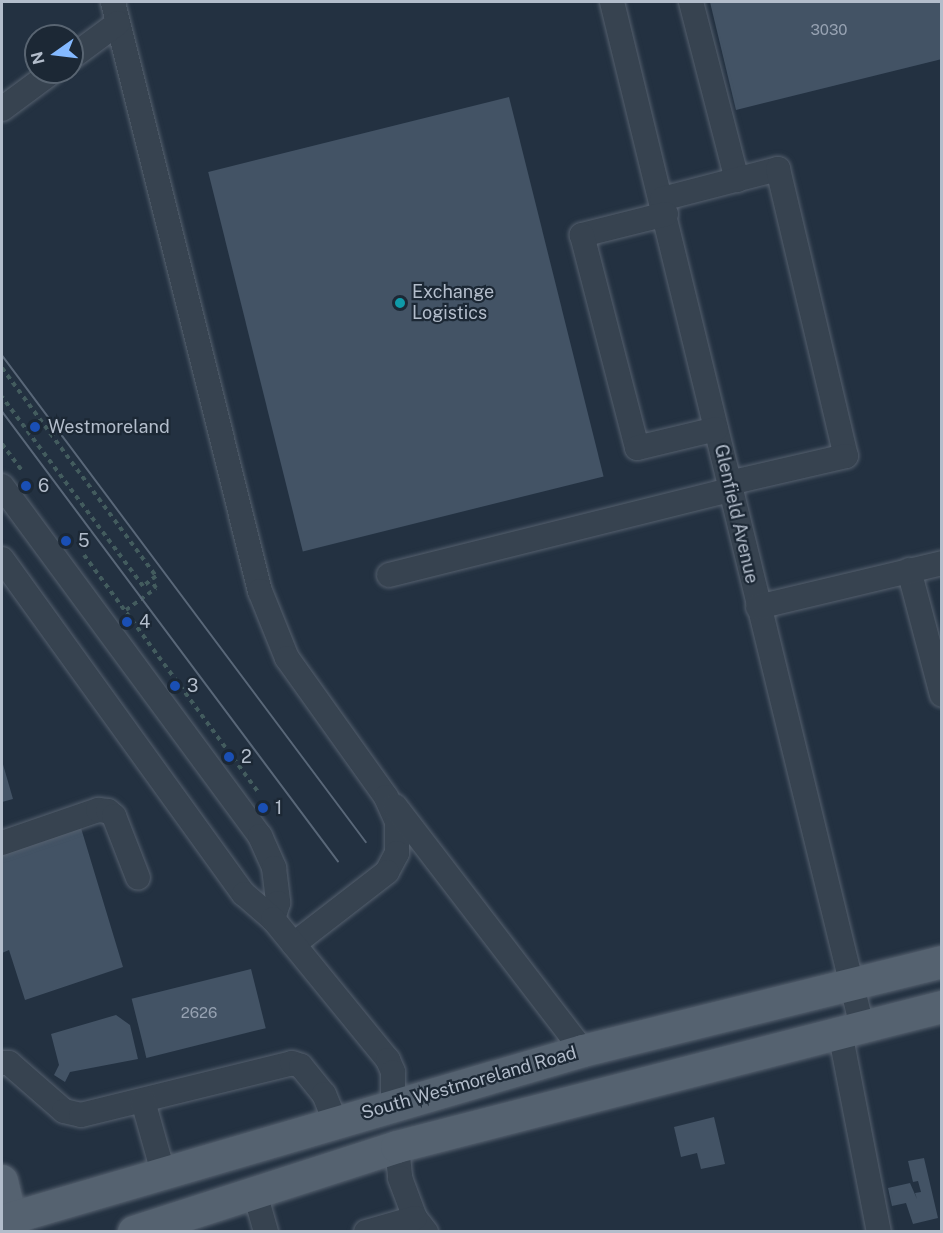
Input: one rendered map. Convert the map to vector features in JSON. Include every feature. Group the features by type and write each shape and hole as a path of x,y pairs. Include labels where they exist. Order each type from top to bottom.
{"main road":[{"name":"South Westmoreland Road","path":"9,1223 163,1172 393,1104 583,1051 942,962"},
{"path":"134,1232 201,1221 255,1193 397,1148 942,1007"},
{"path":"393,1104 397,1148"},
{"path":"2,1181 9,1223"}],"street":[{"name":"Glenfield Avenue","path":"612,2 664,206 758,607 852,984 851,1030 879,1232"},
{"path":"691,2 737,180"},
{"path":"84,44 115,12"},
{"path":"115,12 260,591 287,658 386,797 408,819 583,1051"},
{"path":"2,109 36,84"},
{"path":"389,575 846,456 778,169 737,180 582,235 637,448 716,429"},
{"path":"2,486 260,836 273,868 278,903 273,919"},
{"path":"2,559 244,894 273,919 388,1060 393,1072 393,1104"},
{"path":"758,607 942,563"},
{"path":"909,570 942,695"},
{"path":"294,944 379,880 393,863 399,832 386,797"},
{"path":"2,843 98,810 108,811 114,816 138,878"},
{"path":"2,1064 9,1063 64,1111 81,1115 292,1063 301,1066 324,1094 335,1121"},
{"path":"143,1101 163,1172"},
{"path":"366,1232 420,1225 400,1178 397,1148"},
{"path":"255,1193 266,1232"}],"path":[{"path":"2,368 156,576 143,586 2,397"},
{"path":"2,446 24,474"},
{"path":"78,547 255,783 263,801"},
{"path":"126,610 156,588 151,580"}],"building":[{"path":"710,2 942,2 942,59 736,110"},
{"name":"Exchange Logistics","path":"509,97 604,476 303,551 208,172"},
{"path":"2,761 13,799 2,802"},
{"path":"81,828 123,967 25,1000 9,950 2,953 2,854"},
{"path":"251,969 266,1028 146,1058 132,999"},
{"path":"116,1015 130,1025 138,1059 70,1072 65,1082 54,1075 59,1065 51,1034"},
{"path":"714,1117 725,1164 701,1169 697,1153 681,1157 674,1127"},
{"path":"924,1158 938,1218 913,1224 906,1203 892,1206 888,1188 910,1183 917,1199 915,1193 921,1192 918,1181 913,1182 908,1161"}],"tram line":[{"path":"2,355 366,842"},
{"path":"2,411 338,861"}],"place":[{"name":"Exchange Logistics","path":"400,303"},
{"name":"Westmoreland","path":"35,427"},
{"name":"6","path":"26,486"},
{"name":"5","path":"66,541"},
{"name":"4","path":"127,622"},
{"name":"3","path":"175,686"},
{"name":"2","path":"229,757"},
{"name":"1","path":"263,808"}]}
